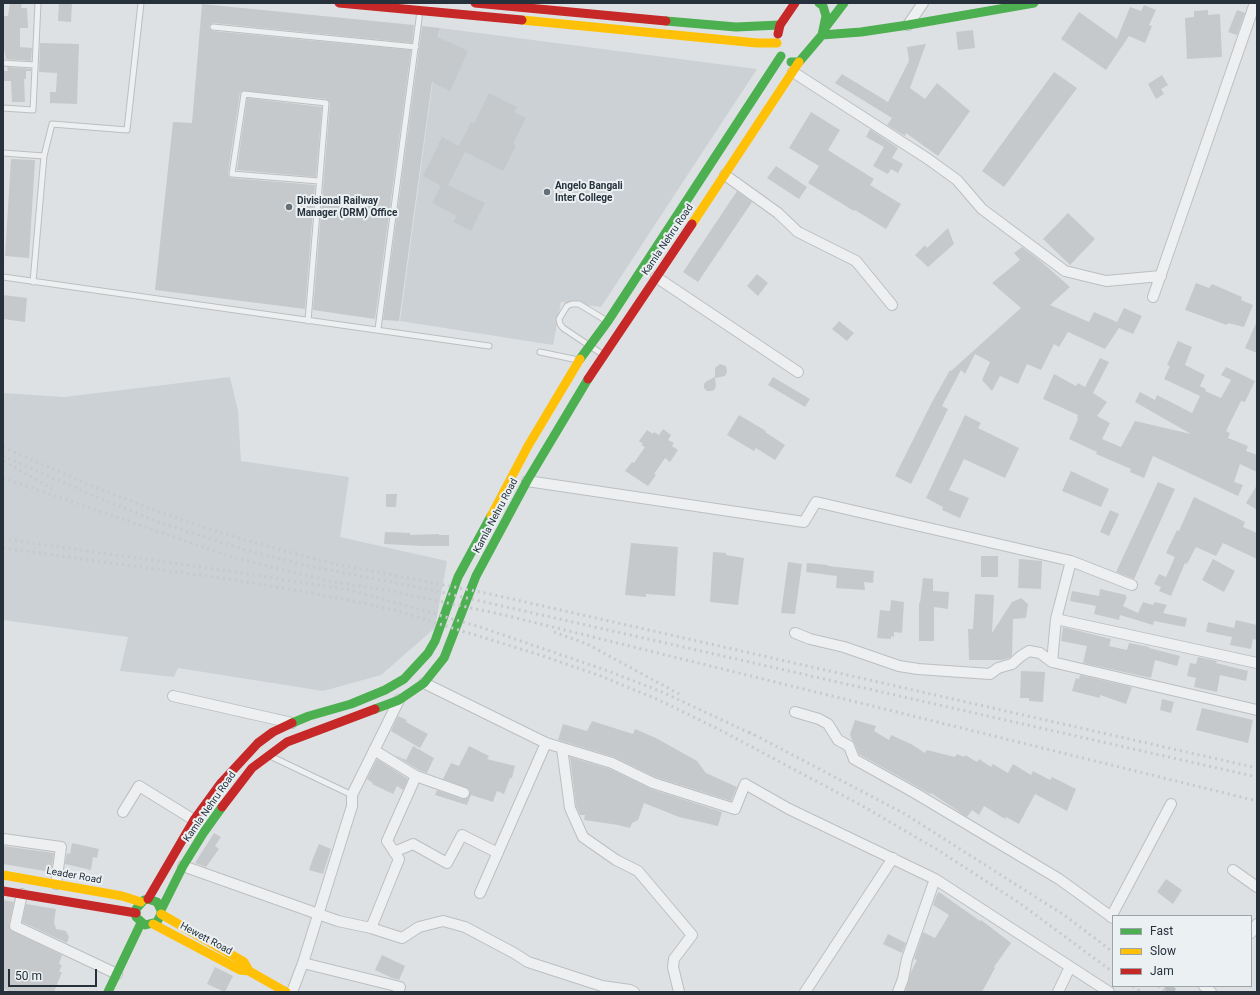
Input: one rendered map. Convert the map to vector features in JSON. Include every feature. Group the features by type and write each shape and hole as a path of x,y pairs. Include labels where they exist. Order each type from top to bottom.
{"main road":[{"path":"339,3 420,12 757,43 777,43"},
{"path":"479,3 736,27 780,24"},
{"path":"795,3 780,24 777,37 777,48 781,56 790,62 799,62"},
{"path":"823,32 844,3"},
{"path":"823,32 861,32 1034,3"},
{"path":"822,4 826,16 823,32"},
{"name":"Kamla Nehru Road","path":"161,912 183,866 204,832 233,791 252,768 287,742 399,700 424,683 444,658 476,576 527,482 579,393 799,62 823,32"},
{"name":"Kamla Nehru Road","path":"144,901 194,820 221,783 242,758 258,743 273,732 292,723 351,704 385,690 404,679 420,664 435,641 458,578 528,446 580,360 608,321 781,56"},
{"path":"565,384 579,393"},
{"name":"Leader Road","path":"3,875 144,901"},
{"path":"3,891 136,913"},
{"path":"144,901 157,902 161,912 157,922 145,925 138,920 136,909 144,901"},
{"name":"Hewett Road","path":"161,912 244,962 249,971"},
{"path":"108,992 141,923"},
{"name":"Hewett Road","path":"153,924 240,970 249,971 286,992"}],"street":[{"path":"908,25 923,3"},
{"path":"1153,297 1255,3"},
{"path":"793,72 928,159 957,180 982,209 1065,271 1106,281 1160,276"},
{"path":"725,175 778,214 798,232 856,261 892,305"},
{"path":"656,277 798,372"},
{"path":"527,482 804,522 816,502 1071,562 1132,585"},
{"path":"1052,662 1056,619 1071,562"},
{"path":"1056,619 1257,664"},
{"path":"795,633 810,639 844,647 899,666 918,669 990,674 998,668 1012,664 1029,651 1040,654 1052,662 1257,710"},
{"path":"424,683 546,743 612,764 654,783 735,809 745,784 789,808 935,879 1109,992"},
{"path":"173,696 292,723"},
{"path":"292,992 303,963 317,914 352,806 352,795 399,700"},
{"path":"796,712 819,719 828,724 838,740 849,746 854,759 915,793 1058,879 1112,917"},
{"path":"480,893 546,743"},
{"path":"562,748 570,808 583,837 616,860 638,871 692,935 674,959 673,967 679,992"},
{"path":"374,750 416,776 464,793"},
{"path":"371,928 399,859 387,841 416,776"},
{"path":"123,812 139,786 194,820"},
{"path":"1113,915 1172,804"},
{"path":"394,852 413,844 447,863 462,835 498,853"},
{"path":"3,839 61,847 56,884"},
{"path":"805,992 893,858"},
{"path":"183,866 338,921 371,928 402,938 419,927 444,921 465,927 528,962 602,986 630,990 634,992"},
{"path":"1233,870 1257,887"},
{"path":"898,992 903,979 907,959 935,879"},
{"path":"22,894 15,926 117,974"},
{"path":"303,963 400,987 398,992"},
{"path":"1058,992 1070,967"}],"lane":[{"path":"3,108 33,110 38,3"},
{"path":"33,282 44,156 52,124 127,130 142,3"},
{"path":"378,329 420,12"},
{"path":"213,27 416,47"},
{"path":"3,63 34,65"},
{"path":"308,321 326,104 244,94 232,174 319,180"},
{"path":"3,153 44,156"},
{"path":"3,277 308,321 378,329 489,346"},
{"path":"603,355 563,328 559,319 567,306 578,304 608,321"},
{"path":"540,352 580,360"},
{"path":"268,755 352,795"}],"shaded area":[{"name":"Angelo Bangali Inter College","path":"440,28 757,69 601,307 561,302 553,345 400,321"},
{"path":"230,377 238,411 241,461 349,477 340,537 447,561 435,628 381,675 323,691 178,668 174,677 120,671 128,637 3,620 3,393 64,397"}],"building":[{"path":"10,3 22,3 21,8 27,8 28,28 20,28 20,47 32,48 31,61 6,59 3,49 3,16 8,16"},
{"path":"59,3 72,3 71,22 58,21"},
{"name":"Divisional Railway Manager (DRM) Office","path":"202,4 414,25 412,43 213,23 209,26 213,31 411,50 375,319 313,310 330,103 326,99 242,91 240,93 228,173 229,177 232,178 315,185 305,309 155,290 173,122 192,123"},
{"path":"1144,5 1156,10 1149,25 1152,26 1145,43 1129,36 1106,70 1061,39 1079,12 1117,39 1130,7 1141,11"},
{"path":"1208,10 1208,15 1220,14 1222,57 1187,59 1185,18 1194,17 1194,11"},
{"path":"1237,10 1245,13 1237,35 1228,32"},
{"path":"422,26 440,28 438,37 468,51 450,91 432,82 399,321 383,320"},
{"path":"973,30 975,48 958,50 956,32"},
{"path":"40,43 79,44 77,104 50,103 50,92 56,92 57,73 39,72"},
{"path":"926,44 910,88 925,99 937,83 970,111 938,156 906,133 905,136 887,125 892,118 835,83 842,74 888,102 909,61 907,47"},
{"path":"7,67 31,69 31,71 26,71 26,79 24,79 25,102 12,102 11,81 3,81 3,71 8,71"},
{"path":"1054,72 1077,88 1004,187 982,171"},
{"path":"1162,75 1168,85 1161,89 1164,94 1156,99 1148,84"},
{"path":"489,93 517,107 514,112 526,118 513,144 516,146 503,171 465,152 448,185 485,203 471,231 453,222 457,216 432,203 441,186 423,176 442,137 459,146 471,122 474,124"},
{"path":"247,98 322,107 316,177 237,170"},
{"path":"811,112 840,130 828,150 874,179 870,185 901,204 886,229 808,183 819,166 789,148"},
{"path":"870,129 898,148 892,158 903,164 898,173 891,169 888,174 873,166 884,147 866,137"},
{"path":"11,159 35,160 29,258 5,256"},
{"path":"776,166 807,187 799,199 767,178"},
{"path":"737,191 752,202 698,282 683,272"},
{"path":"1068,213 1095,239 1070,265 1043,239"},
{"path":"948,228 954,244 928,267 915,255 925,245 927,248"},
{"path":"1022,247 1070,287 1050,305 1089,322 1094,312 1117,322 1124,308 1142,316 1133,334 1119,328 1105,349 1068,332 1059,347 1054,344 1041,370 1027,364 1018,384 1000,376 992,391 982,380 990,362 975,354 965,374 961,370 942,406 948,409 911,484 895,476 932,402 950,370 951,371 1021,308 992,283 1020,260 1014,253"},
{"path":"757,274 768,283 758,296 747,286"},
{"path":"1196,283 1209,288 1212,284 1242,297 1241,300 1253,305 1244,327 1228,323 1227,325 1185,310"},
{"path":"3,295 27,298 25,322 3,319"},
{"path":"839,321 854,333 847,341 832,329"},
{"path":"1257,321 1257,353 1245,348"},
{"path":"1178,341 1192,347 1185,365 1205,375 1200,386 1206,389 1205,391 1221,398 1231,380 1221,375 1226,367 1255,381 1245,402 1241,401 1226,431 1230,433 1228,438 1248,446 1246,451 1257,455 1257,472 1240,464 1234,482 1243,485 1238,496 1153,456 1144,478 1130,472 1131,469 1096,454 1097,452 1069,439 1078,419 1078,415 1043,399 1054,374 1076,386 1078,383 1085,387 1100,358 1109,362 1093,393 1107,402 1097,416 1110,423 1102,439 1121,447 1135,421 1191,434 1135,402 1140,392 1155,400 1157,395 1192,413 1200,396 1164,379 1170,366 1167,365"},
{"path":"720,364 726,366 727,372 725,376 715,378 716,386 714,390 707,391 704,388 704,384 715,377 715,368"},
{"path":"773,377 810,399 805,407 768,385"},
{"path":"739,415 766,431 765,432 785,445 775,460 756,448 754,451 727,435"},
{"path":"965,415 981,423 978,428 1019,448 1005,478 964,459 949,490 969,498 960,518 942,510 943,507 926,498"},
{"path":"663,429 671,435 668,440 674,443 672,446 678,450 670,462 665,458 648,486 625,471 632,462 634,463 645,447 641,445 643,444 639,441 647,430 653,434 654,432 659,435"},
{"path":"1071,471 1109,489 1101,507 1062,491"},
{"path":"1158,482 1175,489 1134,579 1116,572"},
{"path":"1257,485 1257,510 1246,503"},
{"path":"386,494 397,494 396,507 386,507"},
{"path":"1194,497 1245,522 1243,527 1257,533 1257,559 1223,543 1216,556 1196,547 1187,564 1185,563 1171,596 1159,591 1161,587 1154,584 1159,574 1166,577 1175,557 1166,553 1177,530 1179,531"},
{"path":"1110,510 1119,514 1109,536 1100,532"},
{"path":"385,532 410,533 410,535 449,535 449,546 384,544"},
{"path":"631,543 678,547 675,596 646,594 646,597 625,595"},
{"path":"713,552 726,553 726,555 744,558 738,605 710,602"},
{"path":"981,556 998,556 998,577 981,577"},
{"path":"1019,559 1042,561 1041,589 1018,588"},
{"path":"1213,559 1235,571 1224,592 1202,580"},
{"path":"788,562 802,564 795,614 781,613"},
{"path":"807,563 874,571 873,583 864,582 865,590 836,588 837,576 806,572"},
{"path":"923,578 933,579 933,591 949,592 948,609 934,607 934,641 919,641 919,603"},
{"path":"1100,589 1126,595 1127,597 1123,606 1138,613 1143,602 1153,605 1155,602 1167,605 1163,613 1187,618 1185,627 1154,621 1153,625 1120,615 1119,620 1094,614 1096,606 1070,601 1072,591 1099,596"},
{"path":"975,594 994,595 992,633 1012,602 1021,598 1028,604 1026,618 1013,619 1012,656 1009,658 1002,660 969,660 968,629 973,629"},
{"path":"891,600 904,602 902,633 894,632 894,637 891,636 891,639 877,638 880,610 890,611"},
{"path":"1236,620 1257,625 1257,640 1253,639 1251,649 1230,645 1232,637 1206,632 1208,622 1234,628"},
{"path":"1063,627 1111,639 1109,646 1127,650 1129,643 1180,656 1177,666 1155,660 1151,678 1083,663 1087,646 1061,641"},
{"path":"1198,657 1217,661 1216,663 1248,671 1246,681 1220,675 1217,692 1194,687 1196,678 1187,676 1190,663 1196,664"},
{"path":"1021,671 1045,672 1043,702 1029,701 1029,698 1020,698"},
{"path":"1080,675 1132,687 1126,704 1100,695 1100,698 1072,691 1076,678 1079,679"},
{"path":"1162,699 1174,702 1171,713 1160,710"},
{"path":"1202,708 1253,720 1248,743 1196,730"},
{"path":"398,716 407,720 406,722 428,734 420,748 391,731"},
{"path":"855,720 876,726 874,731 889,740 891,735 911,744 925,753 927,750 955,757 957,754 964,757 965,755 977,762 979,759 991,767 993,764 1008,773 1013,764 1031,775 1033,771 1050,780 1052,777 1076,789 1067,811 1035,794 1019,824 1006,817 1005,819 984,806 979,815 972,810 967,817 931,793 930,794 859,754 850,734"},
{"path":"592,721 633,734 635,729 656,738 697,761 706,773 737,787 731,801 655,777 614,757 558,740 563,724 587,731"},
{"path":"413,746 434,758 427,773 394,755 406,760"},
{"path":"469,746 489,756 487,759 515,766 512,778 510,778 504,794 497,791 493,802 471,795 467,805 435,795 437,790 462,799 468,798 470,792 469,789 443,779 451,763 459,766"},
{"path":"570,757 610,769 651,789 722,812 718,826 679,817 644,803 638,820 632,823 630,828 584,820 585,815 580,815 576,806"},
{"path":"377,759 408,779 403,790 397,786 393,794 372,784 373,783 367,779"},
{"path":"214,833 221,837 215,846 219,849 206,867 195,863"},
{"path":"72,843 99,849 97,858 93,857 91,870 65,864 67,853 70,854"},
{"path":"319,844 331,849 323,874 309,870"},
{"path":"3,846 54,853 51,872 3,864"},
{"path":"1166,879 1182,890 1173,904 1157,892"},
{"path":"939,892 980,921 981,920 1011,943 994,967 995,968 982,992 905,992 911,972 917,960 914,959 923,932 935,938 949,915 933,905"},
{"path":"3,900 14,902 9,925 10,930 62,955 59,964 62,965 59,972 62,972 54,992 12,992 3,989"},
{"path":"26,904 56,909 54,922 56,929 66,931 69,937 67,943 22,922"},
{"path":"888,934 906,943 902,953 883,944"},
{"path":"382,955 405,966 399,980 375,970"},
{"path":"215,967 233,976 225,992 207,984"}],"tunnel":[{"path":"1168,992 1171,987"}],"railway":[{"path":"3,447 92,486 162,513 222,533 331,563 490,594 1257,768"},
{"path":"3,456 87,493 161,523 246,550 313,567 427,589 1257,777"},
{"path":"4,461 54,490"},
{"path":"3,478 235,558 329,581 391,591 504,615 1257,801"},
{"path":"3,539 229,571 350,590 480,627 608,671 662,692 754,735"},
{"path":"3,548 228,579 353,601 394,610 540,655 598,675 659,700 720,730 859,804 938,850 1018,902 1112,971"},
{"path":"554,632 587,644 681,695"},
{"path":"749,732 905,814 1064,915 1112,951"},
{"path":"1134,987 1141,992"},
{"path":"1159,987 1166,992"}],"traffic: fast":[{"path":"791,62 799,62 822,35 826,16 823,6 819,3"},
{"path":"825,28 844,3"},
{"path":"822,35 861,32 908,25 1034,3"},
{"path":"666,21 736,27 780,25"},
{"path":"580,359 608,321 781,56"},
{"path":"375,709 399,700 424,683 444,658 476,576 527,481 588,379"},
{"path":"292,723 309,716 351,704 385,690 404,679 428,653 435,641 458,577 491,516"},
{"path":"161,910 157,902 148,899 144,900 136,909 136,917 145,925 157,922 161,914 161,910 183,866 204,832 222,807"},
{"path":"108,992 141,923"}],"traffic: slow":[{"path":"522,20 757,43 777,43"},
{"path":"692,224 799,62"},
{"path":"491,516 528,446 580,359"},
{"path":"3,875 122,896 141,902"},
{"path":"161,914 244,962 248,969"},
{"path":"153,924 240,970 249,971 286,992"}],"traffic: jam":[{"path":"339,3 522,20"},
{"path":"475,3 666,21"},
{"path":"778,34 780,25 795,3"},
{"path":"588,379 692,224"},
{"path":"222,807 252,768 287,742 375,709"},
{"path":"148,899 194,820 221,783 258,743 273,732 292,723"},
{"path":"3,891 136,913"}],"place":[{"name":"Angelo Bangali Inter College","path":"547,192"},
{"name":"Divisional Railway Manager (DRM) Office","path":"289,207"}]}
